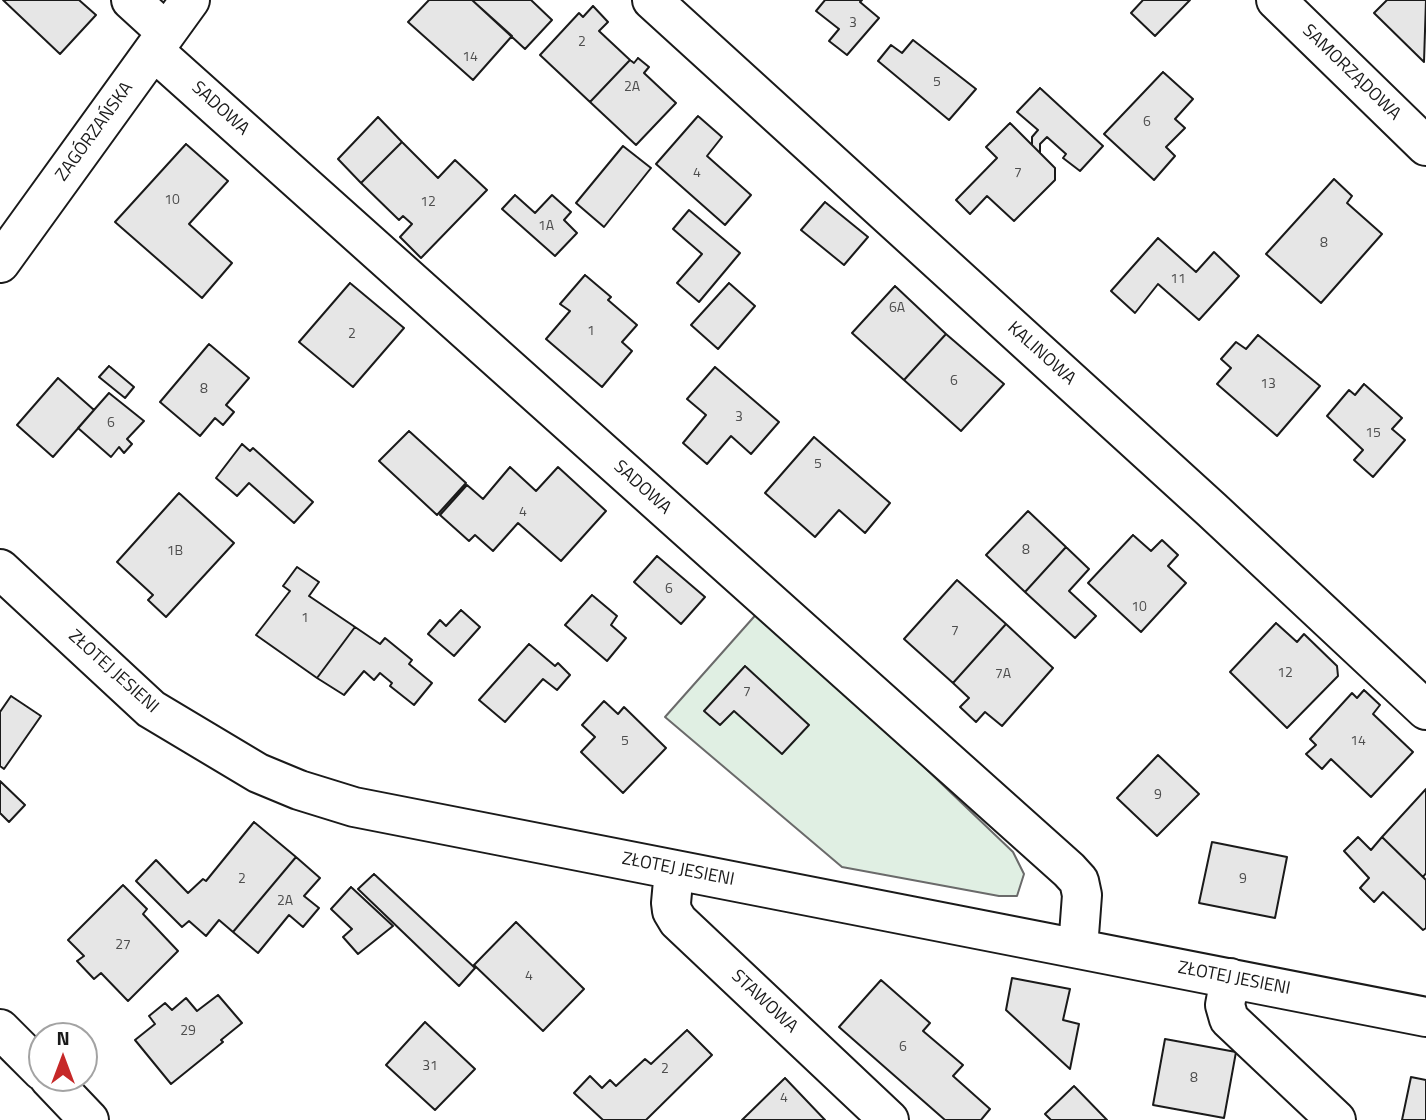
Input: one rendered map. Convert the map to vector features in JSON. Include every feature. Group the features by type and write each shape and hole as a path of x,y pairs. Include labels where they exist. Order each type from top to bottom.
{"street":[{"name":"SADOWA","path":"131,0 160,41 1069,870 1079,881 1082,895 1078,948"},
{"name":"ZAGÓRZAŃSKA","path":"0,263 12,217 160,41 190,0"},
{"name":"KALINOWA","path":"652,0 1184,484 1426,710"},
{"name":"SAMORZĄDOWA","path":"1276,0 1426,146"},
{"name":"ZŁOTEJ JESIENI","path":"0,569 151,709 258,774 299,790 354,807 1426,1017"},
{"name":"STAWOWA","path":"674,870 671,903 678,921 888,1120"},
{"path":"1230,978 1225,1005 1229,1019 1336,1120"},
{"path":"0,1028 28,1057"},
{"path":"62,1092 89,1120"}],"green space":[{"path":"760,610 1013,852 1024,874 1017,896 999,896 842,867 665,717"}],"building":[{"path":"3,0 79,0 96,15 60,54"},
{"path":"429,0 472,0 512,36 473,80 408,22"},
{"path":"472,0 531,0 552,20 525,49"},
{"path":"825,0 862,0 860,2 879,18 847,55 829,41 839,29 816,11"},
{"path":"1143,0 1190,0 1155,36 1131,13"},
{"path":"1387,0 1426,0 1424,62 1374,13"},
{"path":"593,6 608,22 599,31 630,60 590,102 540,55 579,13 583,17"},
{"path":"913,40 976,89 949,120 878,61 891,45 902,53"},
{"path":"638,58 649,67 644,73 676,103 636,145 590,102 630,60 634,63"},
{"path":"1163,72 1193,99 1175,119 1185,128 1166,147 1175,156 1154,180 1104,134"},
{"path":"1040,88 1103,146 1080,171 1063,158 1066,154 1047,137 1040,144 1040,153 1032,145 1032,137 1038,130 1017,112"},
{"path":"698,116 722,137 707,156 751,195 725,225 656,164"},
{"path":"378,117 402,142 361,183 338,159"},
{"path":"1010,123 1055,168 1055,180 1014,221 987,196 970,214 956,200 997,158 986,147"},
{"path":"402,142 438,178 455,160 487,190 421,258 400,237 412,224 403,216 399,220 361,183"},
{"path":"186,144 228,181 189,224 232,263 202,298 115,222"},
{"path":"623,146 651,168 604,227 576,203"},
{"path":"1334,179 1352,196 1347,203 1382,234 1321,303 1266,254"},
{"path":"515,195 535,213 552,195 571,212 564,220 577,233 555,256 502,209"},
{"path":"825,202 868,237 844,265 801,230"},
{"path":"689,210 740,253 699,302 677,283 702,254 673,229"},
{"path":"1158,238 1196,272 1214,252 1239,276 1199,320 1158,284 1135,313 1111,291"},
{"path":"585,275 611,297 608,300 637,325 622,342 632,351 602,387 546,339 570,311 560,304"},
{"path":"350,283 404,328 353,387 299,342"},
{"path":"729,283 755,306 718,349 691,325"},
{"path":"895,286 946,334 904,380 852,333"},
{"path":"946,334 1004,384 961,431 904,380"},
{"path":"1258,335 1320,386 1277,436 1217,384 1231,368 1221,359 1236,342 1246,349"},
{"path":"209,344 249,378 226,405 234,412 223,425 215,418 200,436 160,402"},
{"path":"109,366 134,387 125,398 99,377"},
{"path":"715,367 779,422 751,454 731,436 707,464 683,443 706,415 687,399"},
{"path":"58,378 94,410 53,457 17,425"},
{"path":"1364,384 1402,418 1392,429 1405,440 1373,477 1354,460 1363,450 1327,416 1349,390 1355,395"},
{"path":"109,393 144,421 127,439 132,444 124,453 119,447 111,457 78,428"},
{"path":"409,431 466,483 437,515 379,461"},
{"path":"814,437 890,503 865,533 839,510 815,537 765,493"},
{"path":"242,444 250,451 253,448 313,502 294,523 249,483 237,496 216,478"},
{"path":"510,467 536,491 558,467 606,511 561,561 518,523 493,551 475,535 469,541 440,515 467,485 483,499"},
{"path":"179,493 234,543 166,617 148,600 153,595 117,562"},
{"path":"1028,511 1066,547 1025,592 986,555"},
{"path":"1133,535 1151,551 1162,540 1178,555 1168,566 1186,583 1141,632 1088,583"},
{"path":"1066,547 1089,569 1069,591 1096,616 1075,638 1025,592"},
{"path":"657,556 705,597 681,624 634,582"},
{"path":"297,567 319,582 309,596 355,627 317,678 256,635 290,591 283,586"},
{"path":"957,580 1006,624 953,683 904,639"},
{"path":"592,595 617,616 611,625 626,638 607,661 565,625"},
{"path":"461,610 480,627 454,656 428,634 440,620 446,626"},
{"path":"1276,623 1297,642 1304,634 1337,666 1338,676 1287,728 1230,672"},
{"path":"1006,624 1053,668 1002,726 985,712 976,722 960,707 969,698 953,683"},
{"path":"355,627 380,644 385,638 412,660 409,664 432,683 414,705 390,686 392,683 380,673 374,680 364,671 344,695 317,678"},
{"path":"529,644 555,666 558,663 570,675 557,690 543,679 505,722 479,700"},
{"path":"745,666 809,725 782,754 734,711 720,725 704,711"},
{"path":"1364,690 1380,705 1373,714 1413,752 1371,797 1331,759 1322,769 1306,754 1316,745 1310,739 1352,693 1357,698"},
{"path":"11,696 41,716 4,769 0,766 0,712"},
{"path":"604,701 618,714 624,707 666,748 623,793 581,752 595,737 582,725"},
{"path":"1158,755 1199,794 1157,836 1117,798"},
{"path":"0,781 25,805 9,822 0,813"},
{"path":"1426,789 1426,873 1423,877 1382,837"},
{"path":"254,822 296,857 233,932 219,920 206,936 189,921 182,927 136,881 156,860 188,893 203,879 206,881"},
{"path":"1358,837 1371,850 1382,837 1426,880 1426,928 1423,930 1383,892 1374,902 1360,888 1369,878 1344,851"},
{"path":"1212,842 1287,857 1275,918 1199,903"},
{"path":"296,857 320,878 304,896 319,908 303,927 289,915 258,953 233,932"},
{"path":"374,874 475,968 459,986 358,889"},
{"path":"123,885 147,909 143,914 178,951 128,1001 101,973 94,979 77,961 84,956 68,940"},
{"path":"351,887 393,926 358,954 343,937 352,929 331,909"},
{"path":"516,922 584,989 543,1031 474,965"},
{"path":"1012,978 1070,989 1063,1020 1079,1024 1070,1069 1006,1010"},
{"path":"881,980 930,1023 923,1031 963,1065 953,1076 990,1109 981,1120 945,1120 839,1027"},
{"path":"218,995 242,1023 171,1084 135,1040 155,1024 149,1016 165,1003 172,1010 186,998 197,1011"},
{"path":"425,1022 475,1069 435,1110 386,1065"},
{"path":"687,1030 712,1055 646,1120 603,1120 574,1093 590,1076 602,1088 610,1080 616,1086 645,1059 651,1064"},
{"path":"1165,1039 1236,1052 1224,1118 1153,1105"},
{"path":"1411,1077 1426,1080 1426,1120 1402,1120"},
{"path":"785,1078 825,1120 742,1120"},
{"path":"1074,1086 1107,1120 1051,1120 1045,1114"}]}
